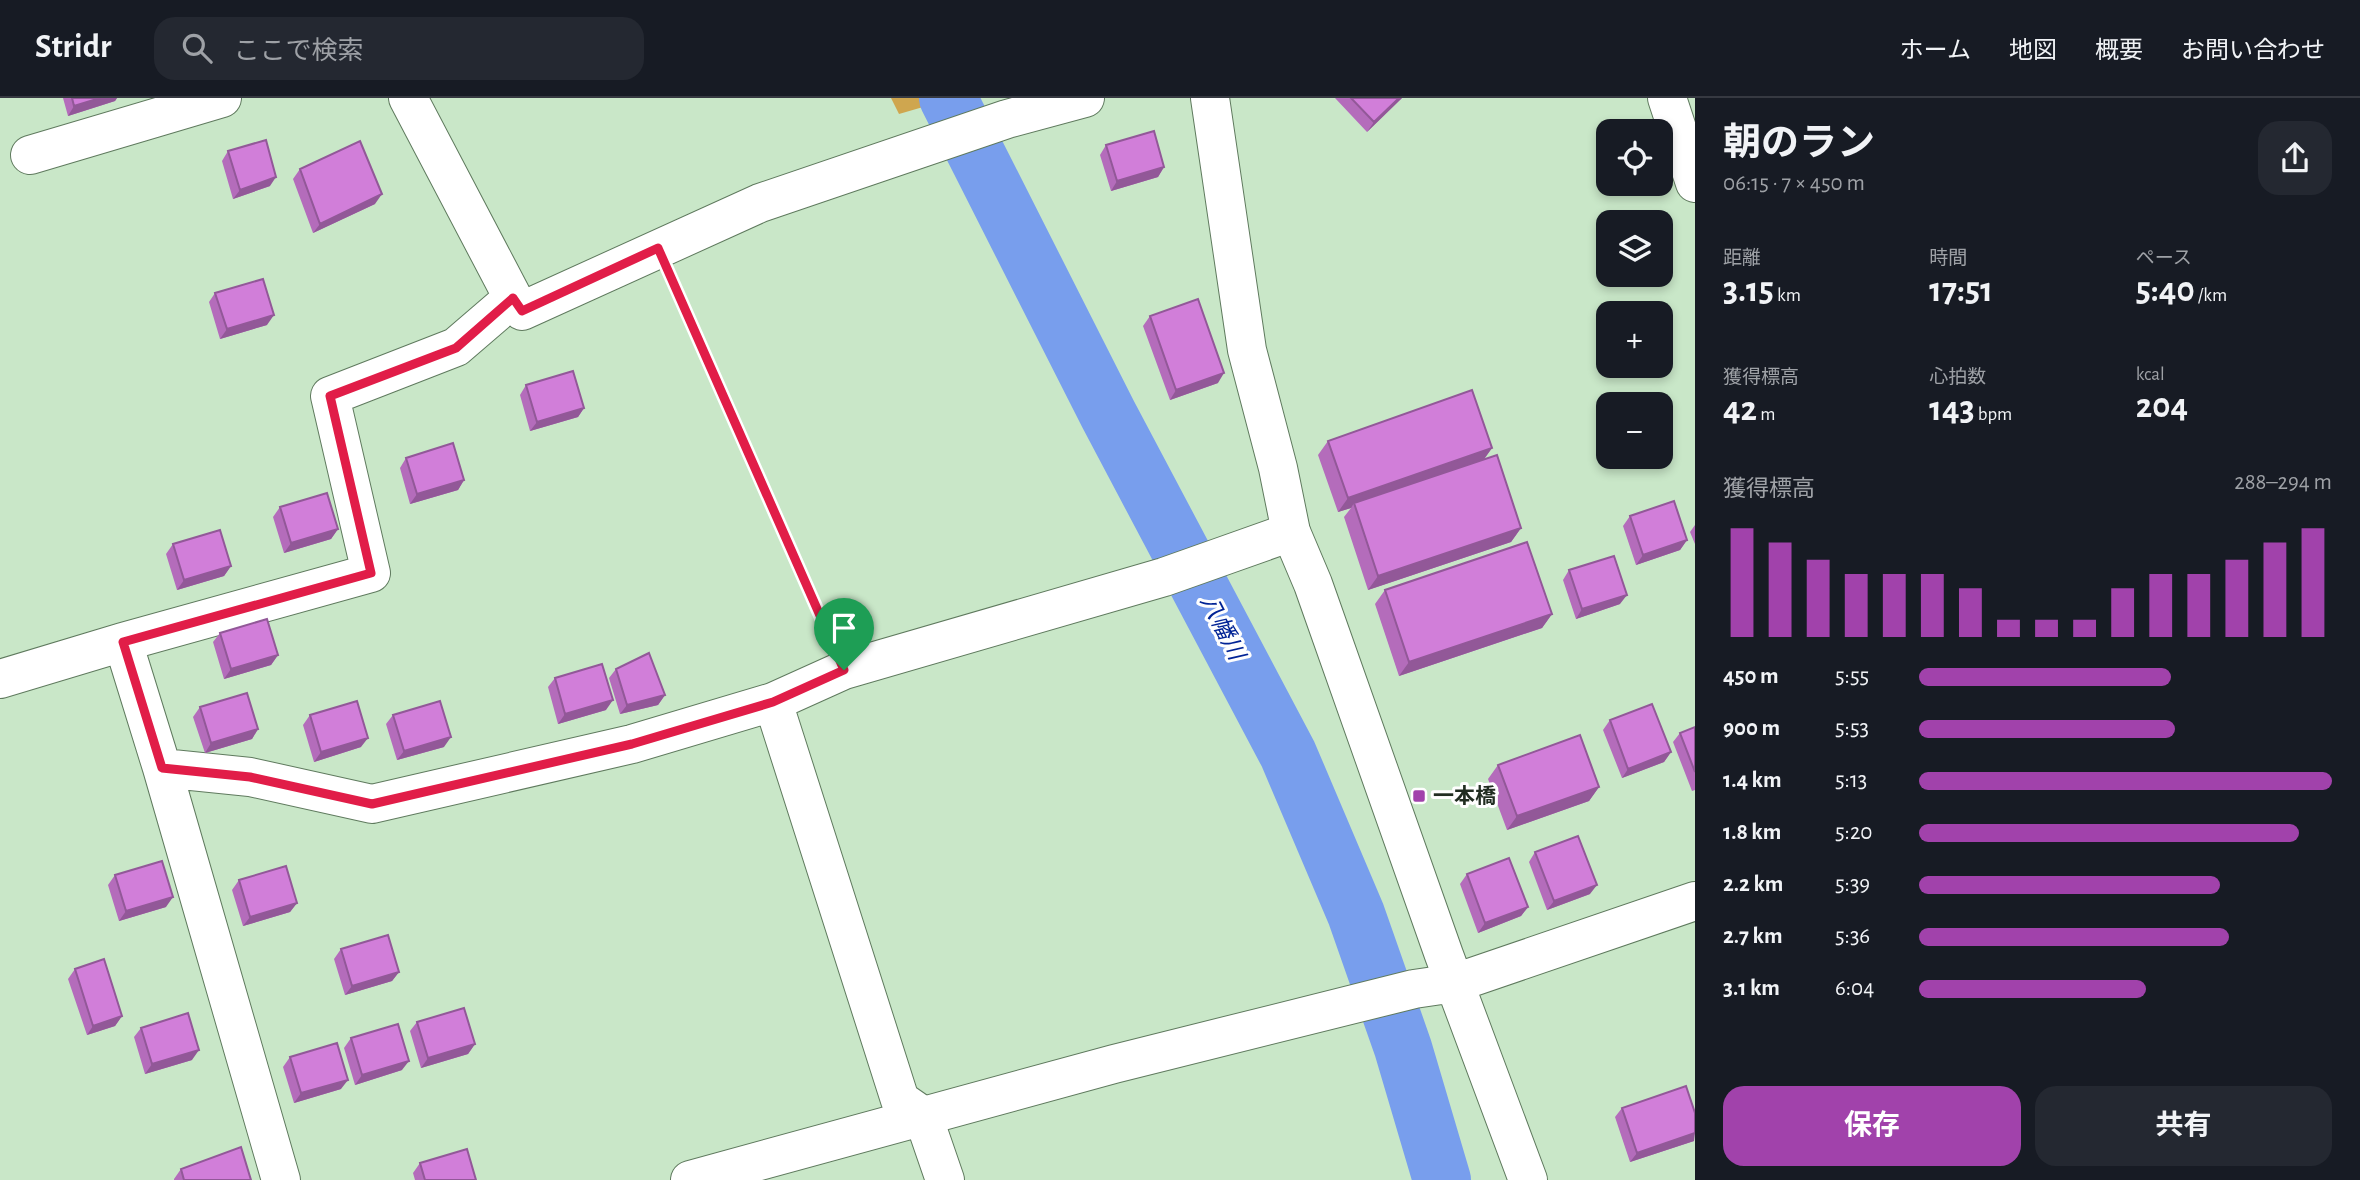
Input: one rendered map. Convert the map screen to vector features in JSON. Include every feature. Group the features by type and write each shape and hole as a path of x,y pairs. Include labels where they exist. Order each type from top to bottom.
{"street":[{"path":"30,155 222,98"},
{"path":"408,98 522,311 761,203 1007,119 1084,98"},
{"path":"1210,98 1247,350 1278,468 1291,532 1313,584 1528,1180"},
{"path":"1667,98 1695,183"},
{"path":"0,679 371,573 330,396 456,348 513,298"},
{"path":"162,768 250,777 372,804 632,744 773,702 844,670 1164,577 1291,532"},
{"path":"123,642 281,1180"},
{"path":"773,702 900,1100 923,1116 945,1180"},
{"path":"690,1180 1114,1064 1414,989 1455,983 1695,901"}],"path":[{"path":"658,248 844,670"}],"shaded area":[{"path":"891,98 954,98 899,114"}],"building":[{"path":"72,98 100,98 74,106"},
{"path":"1351,98 1399,98 1374,122"},
{"path":"1154,131 1164,167 1117,181 1106,145"},
{"path":"266,140 276,177 240,190 228,151"},
{"path":"360,141 382,194 320,224 300,169"},
{"path":"263,279 274,315 227,329 215,293"},
{"path":"1198,299 1224,373 1176,390 1150,316"},
{"path":"573,371 584,408 537,422 526,385"},
{"path":"1472,390 1492,448 1348,498 1328,441"},
{"path":"453,443 464,480 417,494 406,458"},
{"path":"1497,455 1521,528 1378,576 1354,503"},
{"path":"327,493 338,529 291,543 280,507"},
{"path":"1674,501 1687,540 1643,555 1630,516"},
{"path":"220,530 231,566 184,580 173,544"},
{"path":"1527,542 1552,614 1409,662 1385,590"},
{"path":"1614,556 1627,595 1582,609 1569,570"},
{"path":"267,619 278,655 231,669 220,633"},
{"path":"649,653 665,695 627,705 616,669"},
{"path":"602,664 613,700 565,714 555,678"},
{"path":"247,693 258,729 211,743 200,707"},
{"path":"357,701 368,738 321,752 310,715"},
{"path":"440,701 451,737 404,751 393,715"},
{"path":"1652,704 1671,752 1628,769 1610,720"},
{"path":"1695,727 1695,772 1680,733"},
{"path":"1580,735 1599,787 1517,816 1498,765"},
{"path":"1578,836 1597,885 1554,901 1535,852"},
{"path":"1509,858 1528,907 1485,923 1467,874"},
{"path":"162,861 173,897 126,911 115,875"},
{"path":"286,866 297,903 250,917 239,880"},
{"path":"388,935 399,972 352,986 341,949"},
{"path":"104,959 122,1016 93,1026 75,969"},
{"path":"464,1008 475,1044 428,1058 417,1022"},
{"path":"188,1013 199,1050 152,1064 141,1028"},
{"path":"398,1024 409,1061 362,1075 351,1038"},
{"path":"337,1043 348,1080 301,1093 290,1057"},
{"path":"1686,1086 1695,1113 1695,1133 1637,1153 1622,1108"},
{"path":"241,1147 251,1180 184,1180 181,1169"},
{"path":"467,1149 476,1180 425,1180 420,1163"}],"waterway":[{"name":"八幡川","path":"948,98 1108,414 1288,754 1356,914 1403,1048 1442,1180"}],"place":[{"name":"一本橋","path":"1419,796"}],"route":[{"path":"658,248 844,670 773,702 632,744 372,804 250,777 162,768 123,642 371,573 330,396 456,348 513,298 522,311 658,248"}]}
